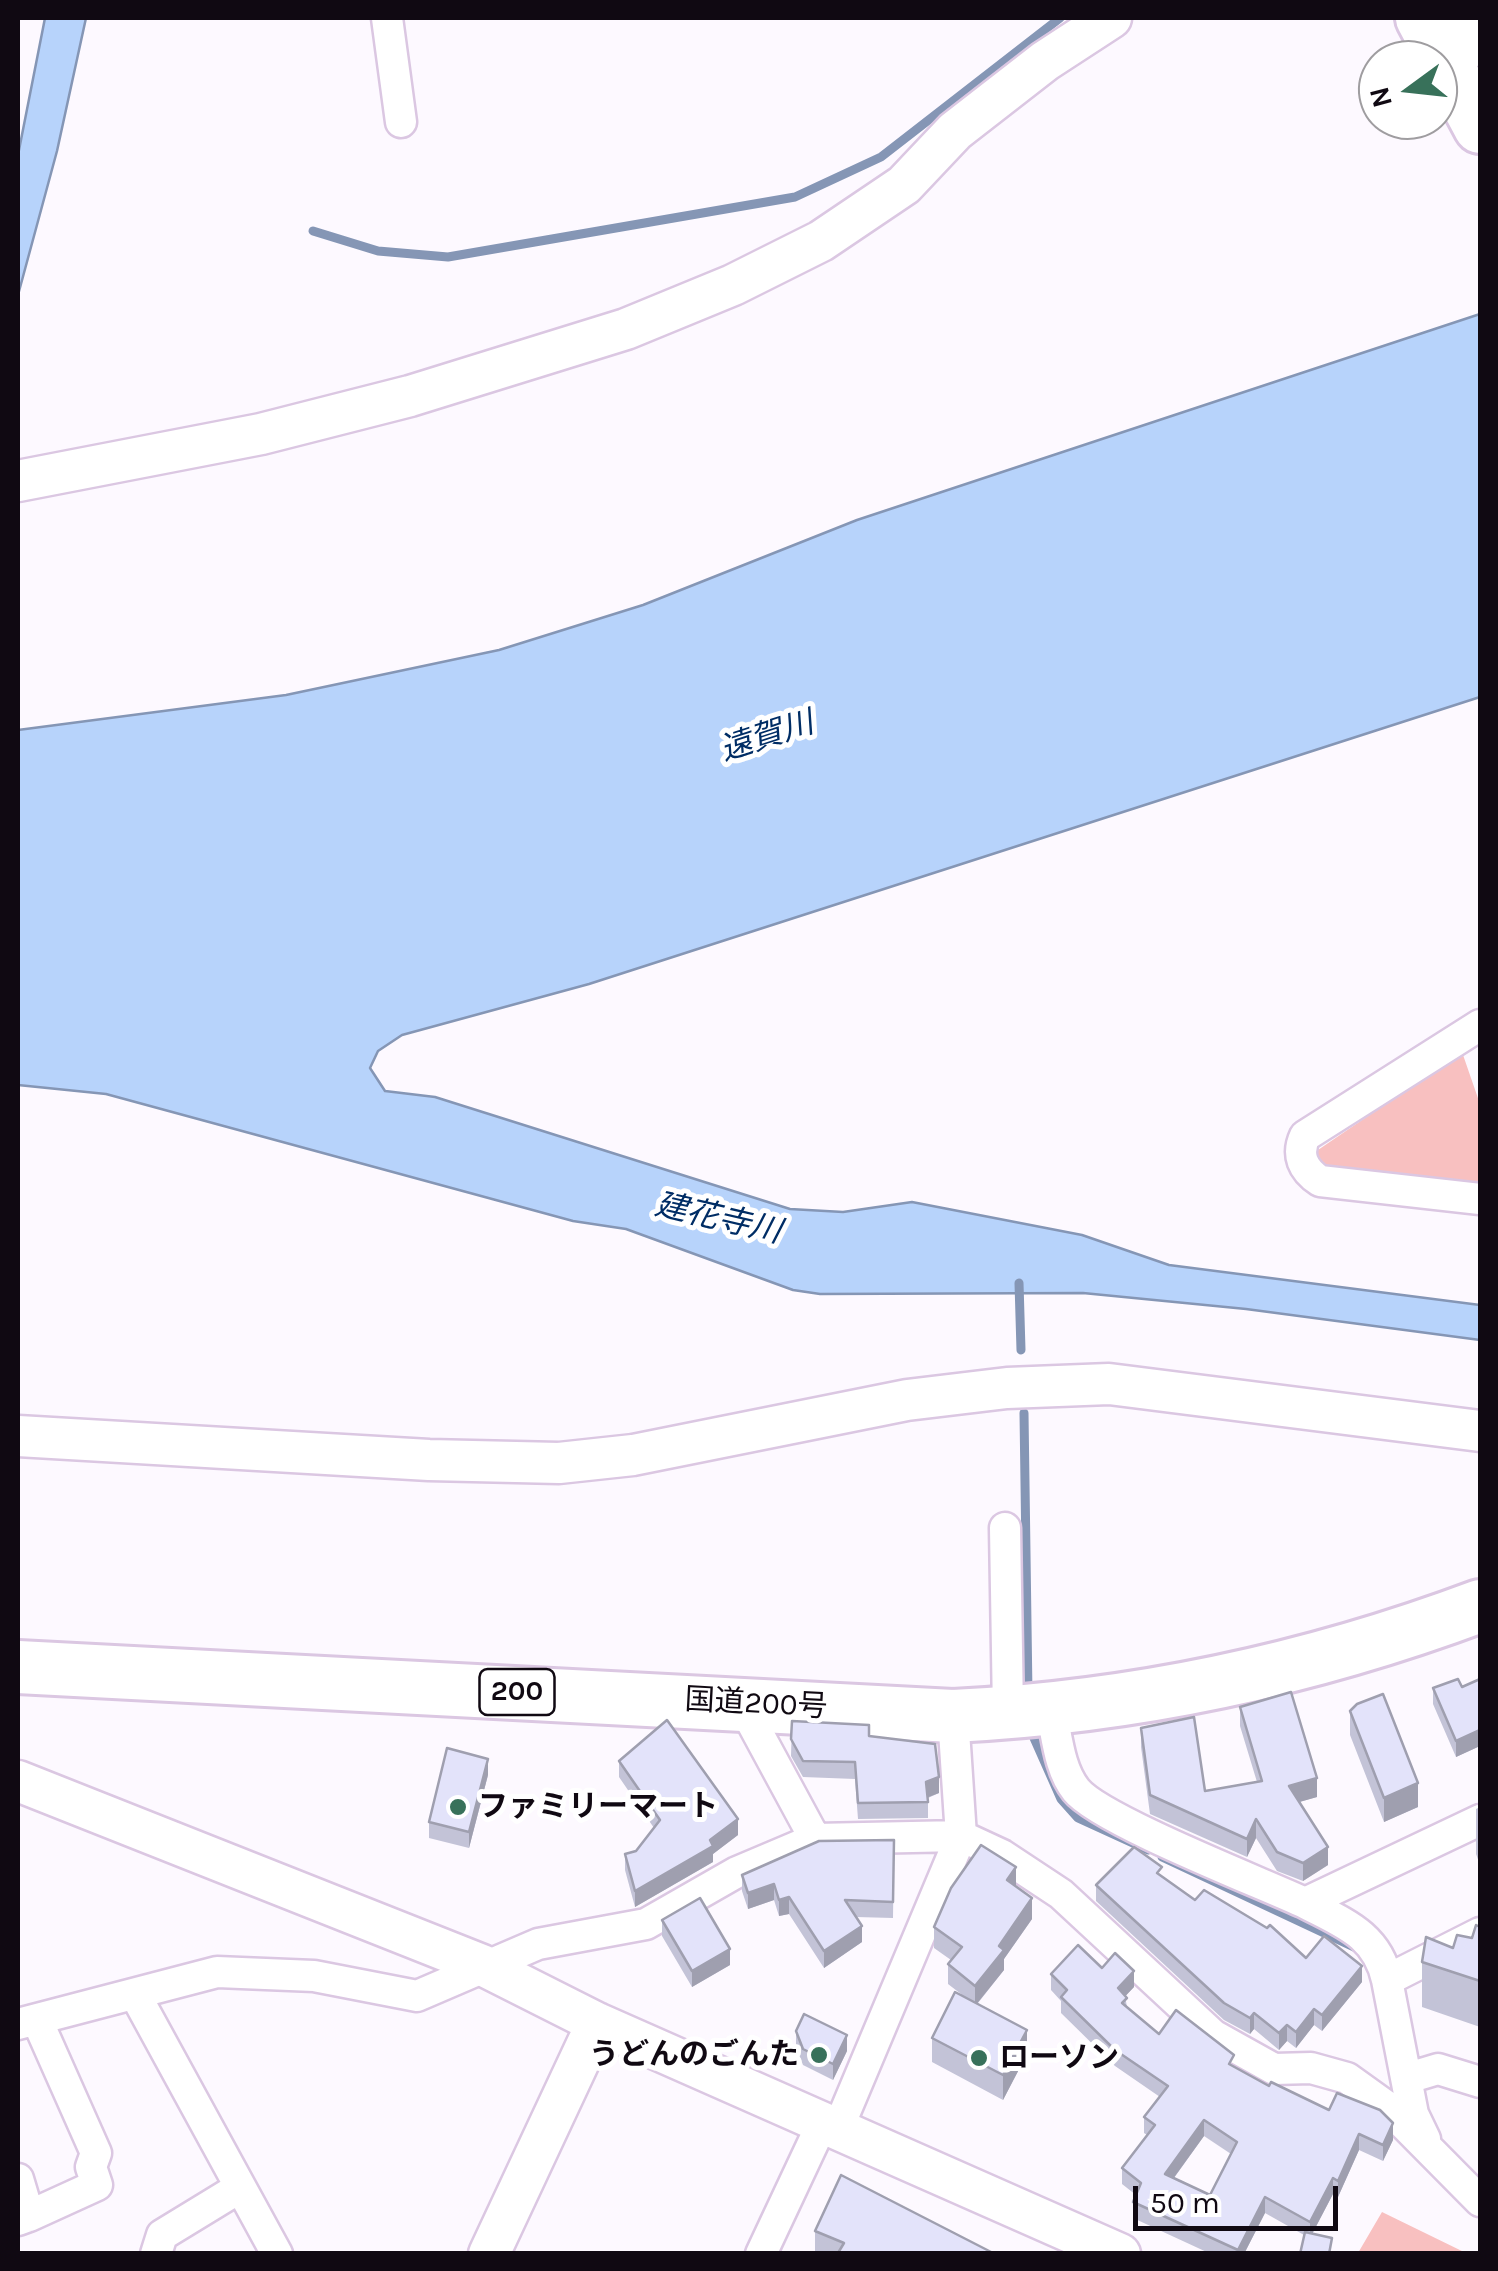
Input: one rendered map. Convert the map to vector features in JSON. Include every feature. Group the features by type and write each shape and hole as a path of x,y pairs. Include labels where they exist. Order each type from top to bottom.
{"highway":[{"path":"1406,18 1422,40"},
{"path":"1422,18 1477,121"},
{"path":"1460,18 1480,56"},
{"path":"1472,18 1480,40"},
{"path":"1458,93 1477,121"},
{"name":"国道200号","path":"18,1667 953,1716 1029,1712 1175,1694 1368,1647 1480,1607"}],"street":[{"path":"387,18 401,122"},
{"path":"18,481 261,434 410,396 626,329 733,284 821,240 904,185 954,131 1044,61 1111,18"},
{"path":"1480,1025 1305,1136 1300,1147 1306,1168 1320,1181 1480,1199"},
{"path":"18,1436 430,1460 559,1463 633,1455 907,1400 1008,1388 1109,1384 1480,1432"},
{"path":"1005,1528 1029,1712 1079,1794 1120,1819 1305,1903 1365,1935 1377,1950 1387,1980 1413,2114 1432,2156"},
{"path":"742,1704 815,1839"},
{"path":"761,2254 830,2127 962,1836 953,1716"},
{"path":"18,1781 482,1966 597,2023 1120,2254"},
{"path":"1305,1903 1480,1820"},
{"path":"18,2179 24,2218 96,2186 91,2167 96,2153 27,2022 218,1972 314,1976 417,1996 538,1944 646,1924 736,1872 815,1839 962,1836 1002,1855 1061,1894 1213,2035 1274,2069 1311,2068 1347,2078 1386,2106 1480,2201"},
{"path":"1387,1980 1480,1933"},
{"path":"136,1996 277,2254"},
{"path":"489,2254 597,2023"},
{"path":"1408,2078 1438,2069 1480,2082"},
{"path":"156,2254 162,2235 239,2188"}],"shaded area":[{"path":"1462,1052 1480,1104 1480,1187 1327,1173 1318,1166 1315,1152"},
{"path":"1382,2212 1466,2253 1358,2253"}],"water":[{"path":"45,18 86,18 57,151 18,295 18,155"},
{"path":"1480,314 1480,697 589,984 402,1035 378,1051 370,1068 385,1091 435,1097 790,1209 843,1212 912,1202 1082,1235 1169,1265 1480,1305 1480,1340 1246,1309 1083,1293 820,1294 793,1290 626,1229 573,1221 106,1094 18,1085 18,730 286,695 499,650 643,605 857,520"}],"building":[{"path":"1458,1679 1462,1687 1480,1679 1480,1730 1456,1741 1433,1688"},
{"path":"1291,1692 1317,1778 1289,1786 1328,1847 1303,1863 1277,1852 1256,1819 1247,1839 1150,1795 1141,1728 1194,1717 1205,1791 1262,1781 1240,1707"},
{"path":"1383,1694 1418,1783 1384,1798 1350,1711 1357,1704"},
{"path":"667,1720 738,1819 710,1840 713,1846 635,1891 625,1854 636,1851 660,1820 619,1761"},
{"path":"792,1721 869,1725 869,1736 935,1744 939,1777 926,1782 928,1802 858,1803 855,1762 803,1761 791,1739"},
{"name":"ファミリーマート","path":"447,1748 488,1759 469,1832 429,1822"},
{"path":"894,1840 893,1902 845,1900 862,1926 824,1951 789,1897 779,1900 774,1884 748,1893 742,1875 819,1841"},
{"path":"981,1845 1016,1867 1007,1880 1032,1898 999,1946 1004,1950 975,1986 948,1964 962,1947 934,1927 951,1888"},
{"path":"1134,1847 1162,1867 1157,1873 1195,1900 1204,1890 1267,1928 1270,1925 1306,1958 1324,1936 1362,1966 1322,2015 1314,2009 1296,2032 1287,2025 1279,2033 1254,2013 1250,2018 1224,2003 1096,1885"},
{"path":"700,1898 730,1949 692,1971 662,1920"},
{"path":"1476,1925 1480,1927 1480,1981 1422,1962 1426,1937 1453,1948 1457,1935 1472,1938"},
{"path":"1078,1945 1102,1968 1115,1953 1134,1971 1118,1988 1127,1998 1122,2003 1159,2034 1176,2010 1234,2055 1229,2064 1269,2086 1271,2082 1329,2110 1337,2093 1380,2110 1393,2123 1383,2145 1359,2134 1338,2181 1333,2178 1310,2222 1265,2197 1238,2250 1133,2202 1141,2183 1122,2168 1155,2125 1144,2117 1168,2086 1115,2050 1061,1997 1067,1990 1051,1974","holes":["1204,2120 1237,2142 1210,2195 1165,2174"]},
{"path":"955,1992 1027,2030 1003,2075 932,2038"},
{"path":"804,2014 847,2035 833,2064 803,2049 796,2031"},
{"path":"841,2175 995,2254 838,2253 844,2243 815,2231"},
{"path":"1305,2232 1332,2238 1329,2254 1300,2254"}],"waterway":[{"path":"313,231 378,251 448,257 795,197 881,157 1060,18"},
{"path":"1019,1283 1021,1350"},
{"path":"1024,1413 1028,1694"},
{"path":"1030,1729 1061,1799 1078,1818 1148,1850"},
{"path":"1162,1857 1356,1948"}],"place":[{"name":"ファミリーマート","path":"458,1807"},
{"name":"うどんのごんた","path":"819,2055"},
{"name":"ローソン","path":"979,2058"}],"water label":[{"name":"遠賀川","path":"767,737"},
{"name":"建花寺川","path":"718,1219"}]}
